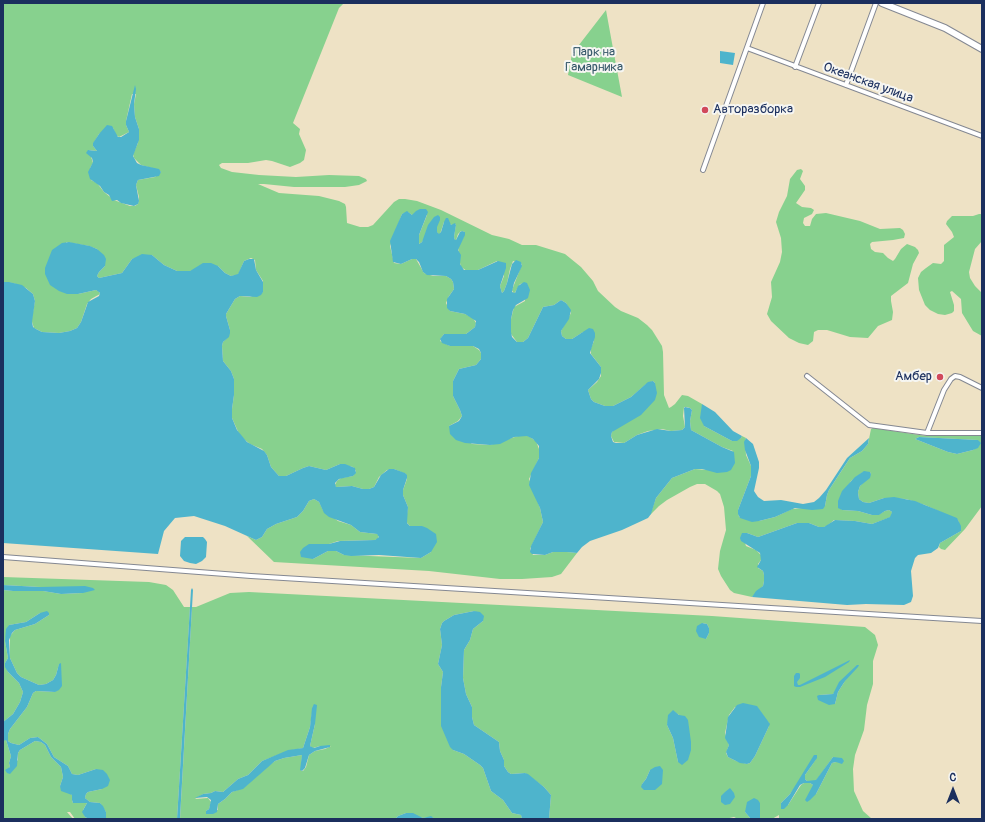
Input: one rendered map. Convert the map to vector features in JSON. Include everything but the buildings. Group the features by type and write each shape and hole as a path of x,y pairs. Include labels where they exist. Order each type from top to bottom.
{"street":[{"path":"703,170 763,3"},
{"path":"795,66 820,3"},
{"path":"846,86 876,3"},
{"path":"882,3 945,28 982,49"},
{"name":"Океанская улица","path":"747,48 982,136"},
{"path":"806,376 869,425 927,433 982,433"},
{"path":"927,433 944,390 951,379 955,376 960,377 982,388"},
{"path":"3,557 251,576 982,622"}],"green space":[{"path":"3,3 344,3 339,8 293,123 300,129 299,134 306,150 304,160 290,167 266,160 248,163 222,163 219,165 221,168 232,172 259,175 296,177 329,175 359,176 367,181 359,185 345,187 294,187 258,184 279,193 319,196 339,201 345,204 347,223 360,227 368,227 373,225 394,202 399,199 405,199 417,201 441,210 492,235 509,239 522,245 536,245 565,254 581,267 593,281 598,291 615,307 638,318 652,330 662,346 664,395 669,408 675,404 682,395 688,396 702,404 704,426 732,441 741,438 742,436 746,438 746,455 751,466 751,476 738,510 739,517 759,521 775,517 792,509 825,506 829,490 850,458 862,451 868,444 871,429 873,428 926,436 982,435 982,506 965,529 945,550 941,549 939,547 940,543 961,531 958,520 925,505 906,499 884,498 869,503 863,502 859,499 858,492 860,486 871,474 870,472 863,472 851,481 838,503 842,510 858,511 878,515 889,510 892,512 891,517 872,524 855,521 834,520 827,526 819,527 809,523 797,523 758,537 747,533 742,533 746,546 756,550 761,555 758,568 763,571 764,581 763,586 752,597 734,593 730,590 718,569 720,551 726,530 724,507 720,494 717,491 705,484 697,484 667,500 650,515 656,498 672,478 695,469 708,470 733,451 722,447 691,430 690,421 692,410 687,407 684,407 683,416 685,427 682,430 671,431 662,429 648,431 637,435 624,443 614,442 611,436 612,432 655,383 653,381 645,385 631,397 613,406 605,406 594,402 591,399 588,390 601,376 601,367 591,354 591,348 594,341 583,332 572,339 566,339 562,336 561,331 571,313 566,303 561,300 554,305 543,307 528,338 523,342 517,342 511,334 511,319 514,307 525,301 526,283 520,284 514,294 512,290 522,264 513,261 507,283 502,293 500,286 504,276 497,261 478,270 467,271 461,267 458,247 465,232 461,231 455,240 456,224 452,225 444,222 440,234 437,232 437,226 419,244 419,235 427,215 412,215 408,212 402,214 390,246 394,263 401,264 412,259 416,259 424,273 433,276 446,276 451,279 454,289 446,303 450,311 465,314 473,318 476,323 475,327 466,334 444,334 440,341 450,346 473,346 481,353 481,359 476,365 459,369 453,381 453,396 462,416 458,421 449,426 472,444 490,445 518,436 528,436 536,441 539,449 539,458 529,479 540,508 543,522 530,549 533,555 545,555 553,552 577,553 561,574 552,577 522,579 500,579 429,571 274,562 247,536 256,540 262,537 267,529 276,524 297,517 309,501 314,499 319,502 323,510 338,521 351,525 360,532 379,535 378,539 375,540 338,541 329,544 309,544 313,559 328,551 336,551 344,555 421,558 431,552 422,526 410,526 406,521 408,507 403,495 403,490 407,479 406,474 394,469 387,470 379,477 374,487 369,489 352,486 336,487 335,485 337,481 341,478 353,476 356,471 353,467 340,464 326,470 309,466 286,476 279,476 271,467 267,455 262,449 250,444 240,436 232,418 234,379 231,371 223,361 222,346 223,342 228,337 230,330 226,314 235,299 240,296 250,297 263,292 263,281 256,270 255,260 251,258 244,261 238,275 231,276 225,273 218,266 190,271 177,271 164,265 152,255 132,259 122,273 99,278 97,276 99,272 105,266 97,249 66,242 78,294 96,290 100,294 91,299 87,304 81,322 77,328 59,333 42,332 34,328 32,322 35,301 33,294 26,288 13,283 3,282","holes":["132,94 136,94 134,104 135,117 139,129 138,143 133,154 134,158 141,165 159,170 161,172 155,177 138,180 136,185 139,197 138,204 135,206 130,206 114,200 104,192 97,183 91,180 90,168 93,163 89,150 97,151 93,144 99,134 113,128 116,135 119,137 129,132 126,121","919,437 978,440 979,446 973,450 957,454 915,439"]},
{"name":"Парк на Гамарника","path":"606,10 622,97 568,75 572,54"},
{"path":"801,169 803,171 800,179 805,186 805,190 796,203 802,207 811,208 814,210 812,214 804,218 803,223 805,226 810,226 812,219 816,214 826,213 860,221 880,229 900,228 905,234 904,238 872,242 870,244 871,249 875,252 883,253 893,261 901,249 907,244 918,250 919,253 913,264 908,283 891,296 893,312 892,320 878,326 868,338 850,337 827,330 818,330 814,332 813,341 808,345 799,343 789,338 771,321 767,314 772,297 771,282 780,262 782,252 781,238 776,222 787,196 790,179 797,170"},
{"path":"982,214 982,241 975,249 969,272 970,278 982,293 982,336 973,331 962,313 961,299 952,291 950,292 954,305 954,311 952,313 945,315 938,314 930,310 925,305 919,290 918,278 921,272 933,263 941,264 944,261 944,245 954,237 946,224 947,221 952,216 973,216"},
{"path":"3,577 149,582 166,585 173,590 184,607 190,607 177,819 106,819 106,812 100,803 90,802 85,798 88,792 102,789 96,769 78,775 72,774 68,766 54,757 47,744 38,737 30,738 19,745 8,741 10,729 27,707 33,693 36,691 55,692 59,664 53,680 46,684 39,685 21,677 17,673 10,658 10,636 15,630 35,624 49,615 40,613 26,622 9,625 5,641 8,658 5,663 8,672 19,683 23,692 20,702 13,714 3,722 3,590 43,591 61,594 83,593 40,587 3,585"},
{"path":"249,592 712,616 865,627 875,635 878,645 873,661 873,684 867,705 864,730 855,755 853,769 854,791 863,811 872,819 779,819 779,815 772,819 760,819 760,803 745,812 751,819 738,819 734,817 725,819 549,819 551,795 544,787 525,773 511,774 508,772 504,766 504,760 500,751 499,742 474,725 472,707 466,694 463,678 464,650 470,640 473,629 483,621 483,616 474,611 454,615 442,623 440,629 442,645 438,664 443,672 441,687 453,750 464,754 483,768 491,791 503,800 512,813 521,815 522,819 435,819 432,817 423,818 406,813 395,819 180,819 192,607 196,607 230,593","holes":["702,623 707,624 709,628 709,633 706,639","845,681 838,692 835,704 819,695 833,694","313,706 315,724 310,746 313,748 320,746 331,746 315,751 309,755 306,767 303,771 301,771 302,755 284,758 275,761 268,766 243,788 232,792 218,804 218,810 206,811 209,809 211,802 208,798 195,799 203,794 215,791 223,792 238,779 248,775 262,761 288,751 303,748 310,727","735,707 757,707 769,723 755,756 750,763 747,764 736,761 728,757 726,753 729,745 725,733 729,715","673,711 679,715 678,762 673,738 667,725","833,757 836,762 832,763 816,794 813,785 810,783 804,783 801,785 788,805 781,803 790,794 817,758 805,775 805,779 807,781 816,781","650,770 655,790 642,784"]},
{"path":"4,740 6,740 11,756 9,763 10,767 6,772 18,760 18,753 20,750 35,741 41,742 45,745 51,757 61,767 63,777 60,786 72,795 73,803 87,803 83,810 85,817 89,819 75,819 70,812 67,812 73,819 3,819"}],"water":[{"path":"720,51 735,53 733,65 720,63"},
{"path":"135,85 136,89 134,104 135,117 139,129 139,140 133,156 137,163 159,169 161,172 159,176 138,180 136,185 139,201 138,204 134,206 121,203 117,200 112,201 109,195 104,192 100,186 90,179 88,172 93,162 92,158 86,153 88,150 97,151 93,146 93,143 107,125 112,126 118,137 121,137 129,132 126,121"},
{"path":"420,209 426,209 428,212 419,235 419,244 422,242 428,225 434,217 438,215 440,217 437,227 437,232 439,234 446,218 448,218 451,225 455,223 456,225 455,240 460,232 465,232 458,250 461,255 460,264 464,270 478,270 498,261 506,263 506,268 500,286 502,293 507,283 512,264 516,260 521,262 522,266 514,283 512,292 515,293 518,286 524,282 527,283 530,290 528,298 516,305 513,310 511,332 512,337 517,342 523,342 528,338 543,307 554,305 561,300 566,303 571,310 569,319 561,331 562,336 566,339 572,339 589,328 593,329 595,337 590,353 601,367 599,379 588,390 591,399 594,402 605,406 613,406 631,397 648,382 653,381 655,383 657,393 655,400 641,415 612,432 611,436 613,442 624,443 637,435 657,429 671,431 682,430 685,427 684,408 690,408 692,410 690,421 691,430 734,452 735,463 731,470 717,473 702,469 695,469 672,478 656,498 651,514 648,518 622,530 590,541 577,553 553,552 545,555 532,554 530,552 531,546 543,522 540,508 529,485 531,473 539,458 539,446 533,439 527,436 514,437 500,444 490,445 465,443 456,440 450,434 449,426 459,421 462,416 453,396 453,381 459,369 476,365 481,359 481,353 479,349 473,346 450,346 442,343 440,339 444,334 466,334 475,327 476,321 465,314 450,311 447,308 447,299 454,289 451,279 446,276 427,275 423,272 419,262 416,259 412,259 401,264 393,262 390,241 402,214 407,211 412,215"},
{"path":"69,242 90,246 97,249 104,255 106,259 105,266 97,276 99,278 122,273 132,259 142,254 152,255 164,265 177,271 190,271 203,263 211,263 218,266 225,273 231,276 238,274 244,261 254,259 256,270 263,282 263,292 257,297 240,296 235,299 226,314 230,333 229,337 223,342 222,346 223,361 231,371 234,379 232,418 237,430 247,442 264,451 271,467 279,476 286,476 309,466 326,470 340,464 345,464 355,468 356,473 353,476 339,479 335,483 336,487 352,486 369,489 374,487 381,475 389,469 394,469 405,473 407,478 403,495 408,507 407,523 410,526 422,526 436,534 437,542 431,552 421,558 379,555 351,556 344,555 336,551 328,551 313,559 301,557 300,552 309,544 329,544 340,541 375,540 379,537 377,534 360,532 351,525 329,517 324,513 319,502 314,499 309,501 297,517 276,524 267,529 262,537 256,540 225,526 194,516 175,518 164,531 158,554 3,543 3,282 22,285 33,294 35,301 32,322 33,327 36,329 42,332 59,333 77,328 81,322 88,302 99,296 100,293 96,290 78,294 67,294 50,285 45,274 45,268 52,250 62,243"},
{"path":"702,404 715,412 733,431 742,436 741,438 737,441 732,441 704,426 700,418"},
{"path":"919,437 978,440 981,443 978,448 957,454 915,439"},
{"path":"746,438 753,444 759,462 754,491 758,497 764,501 781,500 803,504 814,502 819,498 847,458 869,438 868,444 862,451 850,458 829,490 823,509 812,510 795,508 775,517 752,522 740,518 738,514 738,510 751,476 751,466 745,450 744,442"},
{"path":"864,471 870,472 871,474 870,478 860,486 858,492 859,499 863,502 869,503 884,498 894,497 915,501 957,518 961,526 961,531 940,543 938,548 931,553 918,555 915,558 911,571 913,596 911,602 904,605 847,605 752,597 756,591 763,586 764,575 763,571 757,567 761,560 760,553 741,541 740,538 742,533 747,533 758,537 797,523 809,523 819,527 824,527 835,520 872,524 890,517 892,512 889,510 879,515 872,515 838,508 838,501 842,491 855,477"},
{"path":"185,537 203,537 205,539 207,542 206,557 202,561 196,564 190,563 184,561 180,556 181,541"},
{"path":"3,585 40,587 85,586 95,590 83,593 61,594 43,591 3,590"},
{"path":"192,588 180,818 177,819 191,590"},
{"path":"47,611 49,615 35,624 15,630 12,633 9,640 10,658 17,673 21,677 39,685 46,684 53,680 59,664 61,663 62,686 55,692 36,691 33,693 27,707 10,729 8,741 19,745 30,738 38,737 47,744 54,757 68,766 72,774 78,775 96,769 103,770 110,780 108,786 88,792 85,798 90,802 100,803 103,806 106,812 106,819 89,819 85,817 82,812 87,803 73,803 72,795 61,791 60,786 63,777 61,767 51,757 45,745 41,742 35,741 20,750 18,753 17,766 10,774 5,770 10,767 9,763 11,756 6,740 3,741 3,722 13,714 20,702 23,692 19,683 5,667 5,663 8,658 5,641 6,629 9,625 26,622 40,613"},
{"path":"474,611 480,612 484,616 483,621 473,629 470,640 464,650 463,678 466,694 472,707 474,725 499,742 500,751 504,760 504,766 508,772 511,774 528,774 551,795 549,819 522,819 521,815 512,813 503,800 491,791 483,768 464,754 453,750 450,747 441,726 441,687 443,672 438,664 442,645 440,629 444,621 454,615"},
{"path":"702,623 707,624 709,628 709,633 706,639 699,637 696,631 697,626"},
{"path":"850,660 825,677 800,687 794,686 794,676 796,673 800,674 800,678 797,682 798,685 800,685"},
{"path":"857,665 859,665 845,681 838,692 835,704 829,705 818,700 817,696 819,695 833,694 839,682"},
{"path":"743,703 757,706 770,724 755,756 750,763 747,764 740,763 728,757 726,752 729,745 725,738 728,717 737,705"},
{"path":"314,704 317,705 315,724 310,746 314,748 330,745 330,747 315,751 309,755 305,768 302,771 300,770 302,755 275,761 243,789 232,792 218,804 217,812 213,814 206,814 211,800 207,797 195,798 215,791 223,792 238,779 248,775 262,761 288,750 303,748 310,727 312,708"},
{"path":"673,710 679,715 685,716 688,720 691,750 688,760 682,765 678,762 673,738 667,725 668,715"},
{"path":"814,755 817,755 817,758 805,775 805,779 807,781 816,780 833,757 842,758 844,761 842,764 836,762 832,763 816,794 810,800 807,802 805,800 813,785 810,783 804,783 800,785 788,805 784,809 781,809 781,803 790,794"},
{"path":"660,766 663,770 662,784 655,790 644,790 641,787 650,770"},
{"path":"730,788 735,797 730,804 725,805 721,802 721,796"},
{"path":"754,798 760,803 760,819 751,819 745,812 747,802"},
{"path":"406,813 413,813 423,818 431,816 435,819 395,819"}],"place":[{"name":"Авторазборка","path":"705,110"},
{"name":"Амбер","path":"940,377"}]}
